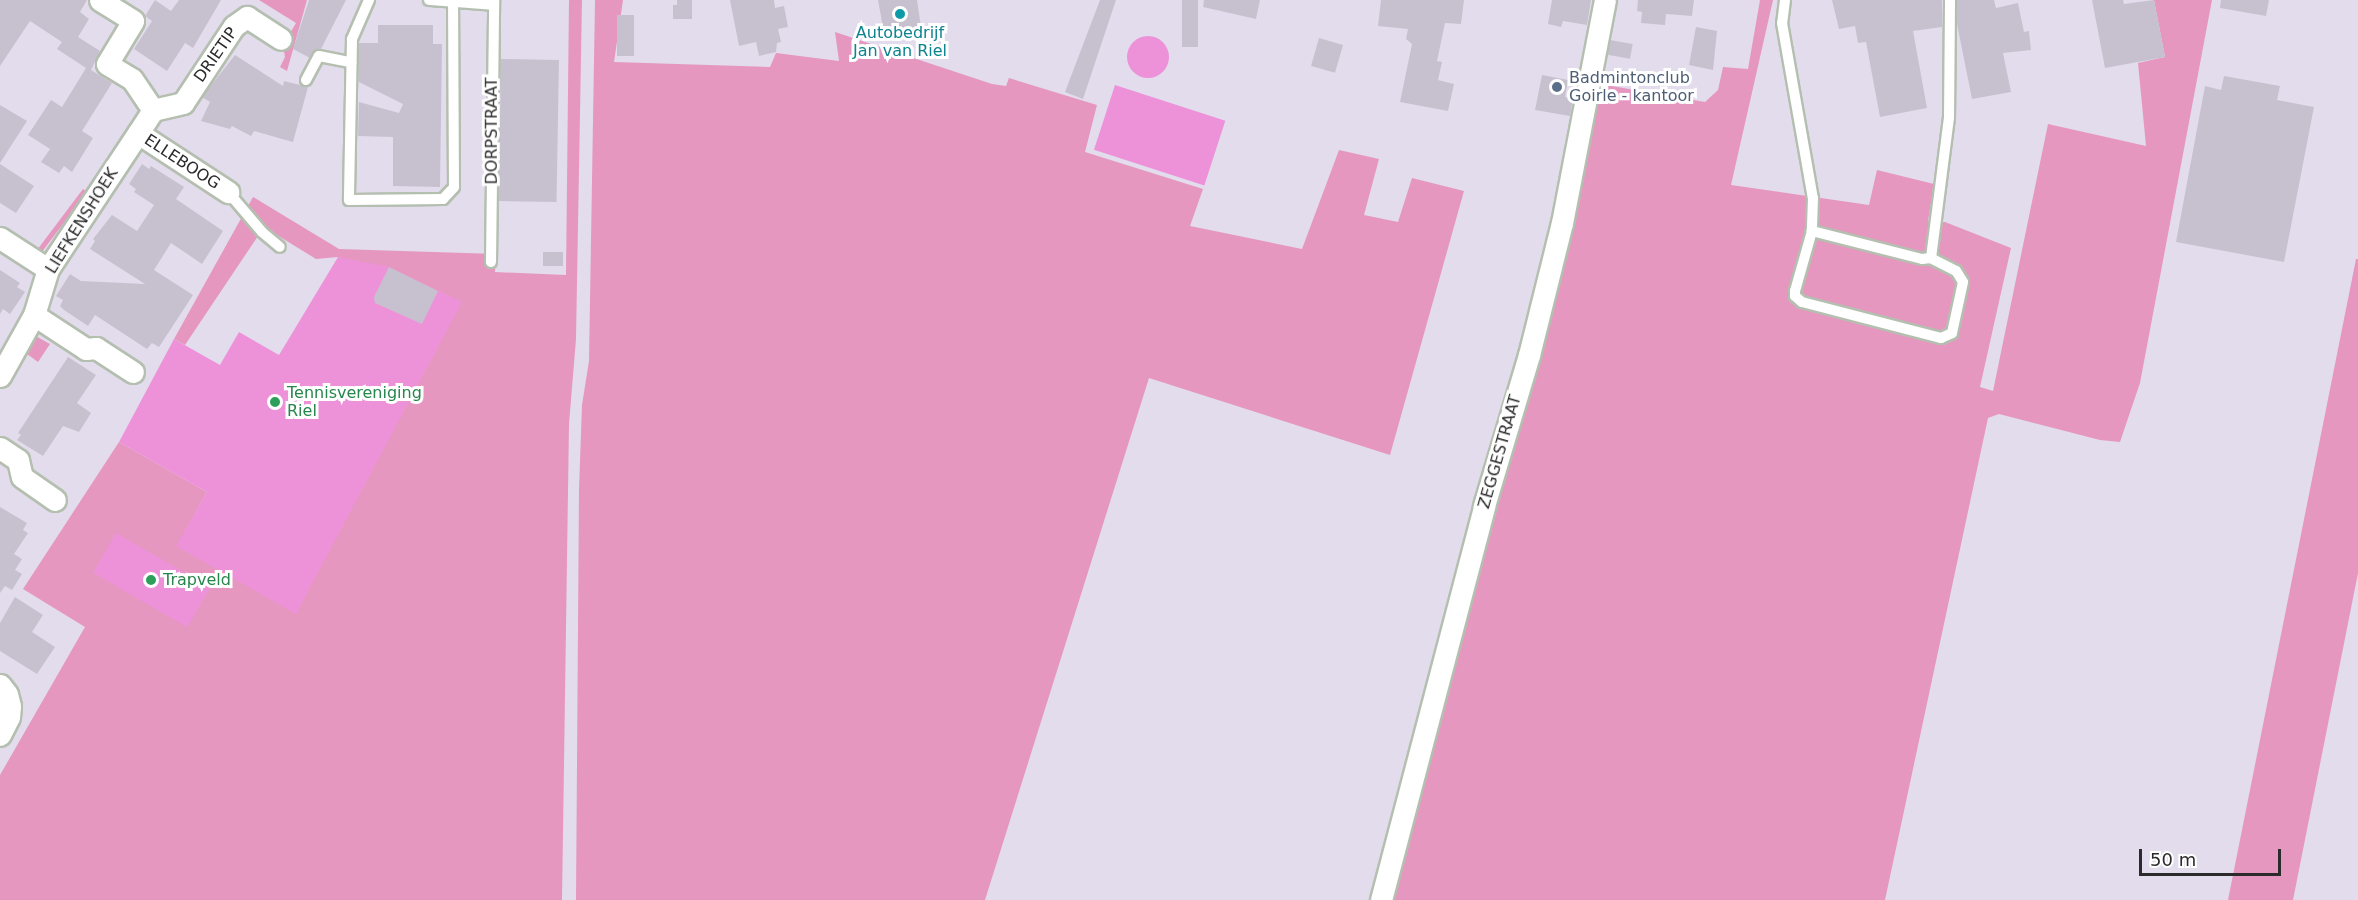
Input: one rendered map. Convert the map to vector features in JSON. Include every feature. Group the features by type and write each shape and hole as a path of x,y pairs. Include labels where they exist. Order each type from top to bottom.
{"street":[{"name":"ELLEBOOG","path":"100,0 133,21 107,64 132,79 153,110 138,133 228,192"},
{"name":"ZEGGESTRAAT","path":"1381,900 1484,506 1529,355 1562,223 1605,0"},
{"name":"DRIETIP","path":"153,110 183,103 234,26 246,18 281,39"},
{"name":"LIEFKENSHOEK","path":"0,376 34,315 48,269 138,133"},
{"path":"0,238 48,269"},
{"path":"34,315 86,349 96,348 133,372"},
{"path":"0,448 18,460 22,477 55,500"},
{"path":"0,685 7,694 10,706 9,717 0,735"}],"lane":[{"path":"369,0 352,39 349,200 443,199 454,187 453,4"},
{"path":"429,0 453,4 494,3"},
{"path":"1785,0 1782,23 1812,194 1812,231 1795,291 1798,300 1941,338 1952,333 1963,282 1956,271 1931,258 1922,259 1812,231"},
{"path":"1931,258 1949,118 1950,0"},
{"name":"DORPSTRAAT","path":"491,262 494,3"},
{"path":"306,80 319,56 351,62"},
{"path":"228,192 262,232 280,247"}],"shaded area":[{"path":"259,0 307,0 287,71 280,67 285,57 283,45 296,23"},
{"path":"569,0 582,0 576,339 569,424 562,900 0,900 0,775 85,627 23,589 119,442 207,492 177,546 461,302 438,291 338,257 316,259 264,227 185,345 174,339 253,197 339,249 496,254 495,272 566,275"},
{"path":"595,0 623,0 614,62 770,67 776,53 839,61 835,32 992,84 1006,86 1009,78 1097,105 1085,152 1203,189 1190,226 1302,249 1339,150 1379,159 1364,215 1398,222 1412,178 1464,191 1390,455 1149,378 985,900 576,900 579,489 582,405 589,361"},
{"path":"1760,0 1773,0 1731,185 1869,205 1877,170 1934,184 1928,221 1945,222 2011,248 1980,387 1993,391 2048,124 2146,146 2138,63 2165,57 2154,0 2212,0 2140,383 2120,442 2100,440 1999,414 1988,418 1885,900 1387,900 1575,197 1600,84 1705,102 1718,90 1723,67 1748,69"},
{"path":"1148,36 1162,43 1169,57 1162,71 1148,78 1134,71 1127,57 1134,43"},
{"path":"1115,85 1225,121 1204,186 1094,150"},
{"path":"83,189 87,192 42,252 38,249"},
{"name":"Tennisvereniging Riel","path":"338,257 389,267 462,302 296,614 176,546 207,492 119,442 174,339 220,365 239,332 279,355"},
{"path":"2356,259 2358,259 2358,573 2293,900 2228,900"},
{"path":"32,334 50,344 38,362 23,351"},
{"name":"Trapveld","path":"116,533 210,588 187,627 93,573"}],"building":[{"path":"0,0 87,0 80,12 89,19 78,37 100,51 91,70 112,83 82,131 93,138 72,172 64,166 59,173 41,162 50,149 28,135 51,100 62,107 86,68 57,49 62,42 30,21 0,66"},
{"path":"155,0 171,11 179,0 221,0 193,48 185,43 167,71 134,49 152,21 145,16"},
{"path":"309,0 346,0 321,49 316,49 310,58 293,49"},
{"path":"677,0 692,0 692,19 673,19 673,5 677,5"},
{"path":"730,0 774,0 775,8 784,6 788,27 778,29 781,42 777,43 776,52 759,56 756,42 739,46"},
{"name":"Autobedrijf Jan van Riel","path":"878,0 917,0 921,27 884,33"},
{"path":"1100,0 1116,0 1083,99 1065,92"},
{"path":"1182,0 1198,0 1198,47 1182,47"},
{"path":"1204,0 1260,0 1256,19 1203,7"},
{"path":"1381,0 1464,0 1461,24 1445,23 1437,61 1442,62 1438,80 1454,84 1448,111 1400,102 1412,44 1406,39 1408,29 1378,26"},
{"path":"1552,0 1591,0 1587,25 1563,21 1561,27 1548,24"},
{"path":"1638,0 1694,0 1692,16 1666,14 1665,25 1641,23 1642,12 1637,11"},
{"path":"1832,0 1942,0 1942,27 1913,31 1927,108 1880,117 1866,42 1858,43 1855,26 1839,29"},
{"path":"1957,0 1994,0 1996,8 2018,3 2024,32 2029,31 2031,50 2003,53 2011,92 1972,99 1957,24"},
{"path":"2092,0 2123,0 2124,4 2154,0 2165,57 2105,68"},
{"path":"2221,0 2269,0 2266,16 2220,8"},
{"path":"617,15 634,15 634,56 617,56"},
{"path":"378,25 433,25 433,44 442,44 440,187 393,186 393,137 358,136 359,102 399,113 403,104 359,82 359,43 378,43"},
{"path":"1696,27 1717,31 1713,70 1689,65"},
{"path":"1319,38 1343,45 1335,73 1311,66"},
{"path":"1610,40 1633,44 1630,59 1607,55"},
{"path":"235,55 283,86 284,81 308,87 293,142 254,131 251,136 232,126 230,129 201,121 210,102 202,97"},
{"path":"501,59 559,60 557,202 499,201"},
{"path":"1542,75 1568,80 1565,97 1573,98 1570,116 1535,110"},
{"path":"2224,76 2280,86 2277,100 2314,107 2284,262 2176,242 2205,86 2221,90"},
{"path":"0,105 27,121 0,163"},
{"path":"0,164 34,186 16,213 0,203"},
{"path":"142,164 149,169 151,166 184,187 176,199 223,231 202,264 171,243 154,270 193,295 159,347 152,343 147,349 95,315 88,326 64,310 60,306 63,300 56,296 70,274 81,281 145,284 90,249 95,241 93,239 112,215 137,231 154,205 134,192 136,189 129,184"},
{"path":"543,252 563,252 563,266 543,266"},
{"path":"389,267 438,291 422,324 375,303 374,297"},
{"path":"0,270 20,283 17,287 25,292 10,314 3,309 0,314"},
{"path":"68,357 96,375 77,403 91,413 79,432 63,426 43,456 17,440 21,435 18,433"},
{"path":"0,507 27,523 23,530 28,533 14,554 22,559 15,570 22,574 12,590 5,586 0,593"},
{"path":"15,597 43,615 32,632 55,647 37,674 0,651 0,623"}],"place":[{"name":"Autobedrijf Jan van Riel","path":"900,14"},
{"name":"Badmintonclub Goirle - kantoor","path":"1557,87"},
{"name":"Tennisvereniging Riel","path":"275,402"},
{"name":"Trapveld","path":"151,580"}]}
